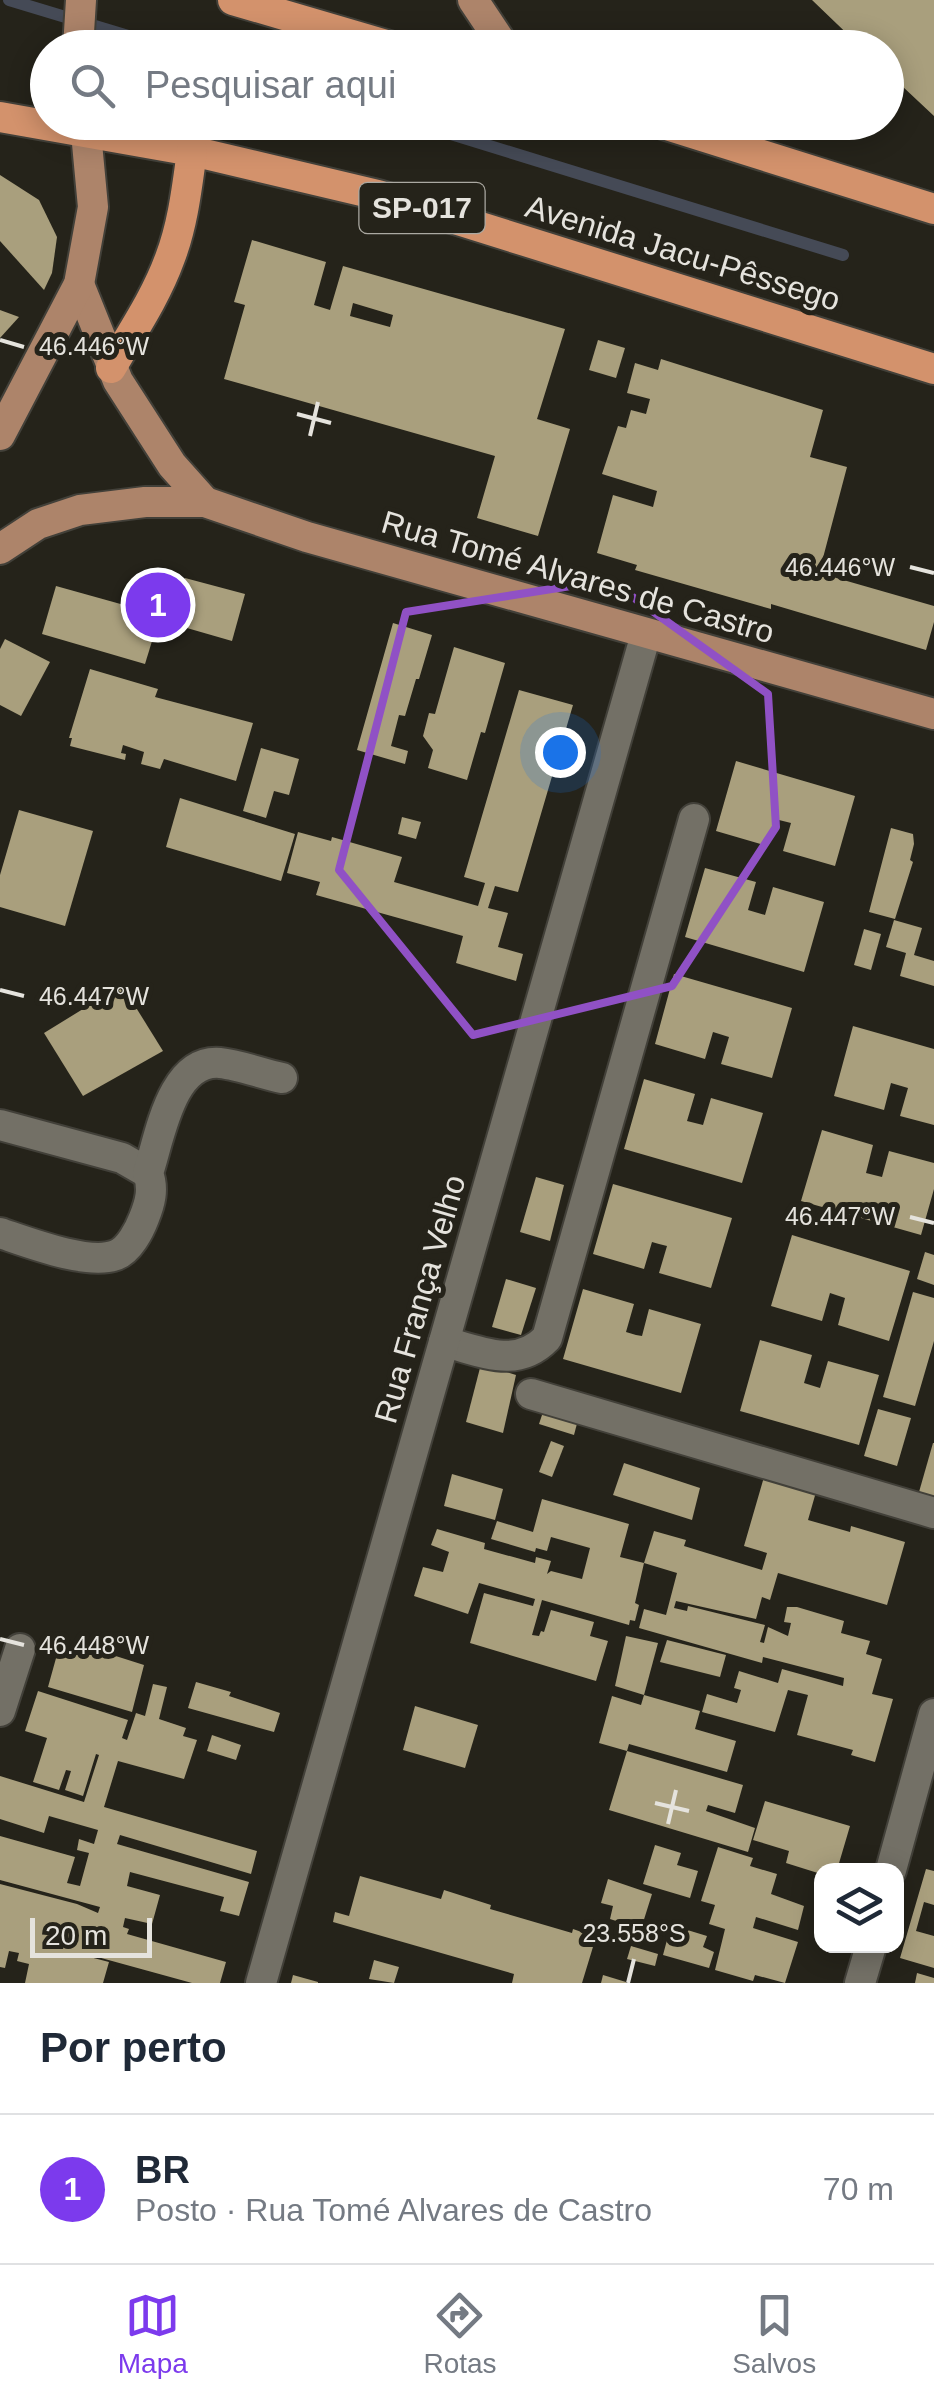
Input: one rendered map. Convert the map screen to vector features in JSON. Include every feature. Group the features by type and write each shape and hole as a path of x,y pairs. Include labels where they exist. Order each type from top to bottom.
{"highway":[{"path":"233,0 335,30"},
{"name":"Avenida Jacu-Pêssego","path":"0,118 30,121"},
{"name":"Avenida Jacu-Pêssego","path":"143,140 378,194 934,369"},
{"path":"714,140 934,209"},
{"path":"111,368 154,295 171,256 192,151"}],"main road":[{"path":"79,30 80,0"},
{"path":"473,0 493,30"},
{"path":"0,435 79,284 92,207 87,140"},
{"name":"Rua Tomé Alvares de Castro","path":"79,284 111,368 172,465 205,502"},
{"name":"Rua Tomé Alvares de Castro","path":"0,549 38,524 80,510 145,502 205,502 307,536 934,714"}],"street":[{"name":"Rua França Velho","path":"261,1983 646,634"},
{"path":"444,1342 512,1358 534,1351 546,1338 694,819"},
{"path":"0,1233 90,1258 116,1255 137,1234 150,1204 152,1184 148,1173 178,1083 198,1066 218,1063 282,1078"},
{"path":"0,1125 122,1158 148,1173"},
{"path":"531,1394 934,1513"},
{"path":"0,1711 20,1649"},
{"path":"893,1863 934,1714"},
{"path":"860,1983 869,1953"}],"highlighted area":[{"path":"609,580 768,694 776,827 672,986 473,1035 339,870 406,612"}],"building":[{"path":"812,0 934,0 934,116 904,88 904,30 843,30"},
{"path":"0,175 39,200 57,237 52,273 44,290 0,241"},
{"path":"252,240 326,262 314,305 330,310 343,266 565,329 537,419 570,429 538,536 477,518 495,456 224,379 245,305 234,302","holes":["353,303 393,315 390,327 350,316"]},
{"path":"0,310 19,317 0,338"},
{"path":"598,340 625,348 616,378 589,370"},
{"path":"661,359 823,410 810,457 847,467 819,573 934,606 926,650 771,604 771,609 635,570 637,565 597,553 613,495 653,507 657,491 602,474 618,426 626,428 631,410 646,414 650,399 627,393 635,363 658,370"},
{"path":"185,578 245,594 232,641 173,624"},
{"path":"56,586 160,615 145,664 42,634"},
{"path":"393,623 432,635 405,716 399,715 391,746 408,751 405,764 357,750"},
{"path":"5,639 50,662 21,716 0,705 0,649"},
{"path":"454,647 505,663 467,780 428,768 433,750 423,736 429,713 435,714"},
{"path":"90,669 158,689 155,697 253,723 236,781 164,759 160,769 141,764 144,752 123,745 121,753 126,754 125,760 70,746"},
{"path":"519,690 573,705 518,892 495,886 488,908 508,913 498,947 523,954 516,981 456,963 463,936 316,895 320,882 287,873 298,832 331,841 332,837 402,857 394,882 478,906 485,883 464,877"},
{"path":"261,748 299,759 289,795 274,791 266,818 243,811"},
{"path":"736,761 855,796 835,866 783,851 791,823 775,819 767,846 716,831"},
{"path":"180,798 295,834 281,881 166,847"},
{"path":"19,810 93,831 65,926 0,907 0,875"},
{"path":"402,817 421,822 416,839 398,834"},
{"path":"891,828 913,834 914,844 910,860 913,862 895,919 869,912"},
{"path":"705,868 756,882 748,910 765,915 773,887 824,902 804,972 685,937"},
{"path":"894,920 922,928 914,955 934,961 934,986 900,976 906,953 886,947"},
{"path":"864,929 881,934 871,970 854,965"},
{"path":"674,974 792,1008 772,1078 721,1064 729,1037 713,1032 705,1059 655,1044"},
{"path":"122,985 163,1051 83,1096 44,1033"},
{"path":"853,1026 934,1049 934,1125 900,1116 908,1088 891,1083 884,1110 834,1096"},
{"path":"644,1079 695,1094 687,1121 703,1125 711,1098 763,1113 742,1183 624,1149"},
{"path":"822,1130 873,1145 866,1173 882,1177 889,1151 934,1163 934,1189 921,1235 801,1201"},
{"path":"536,1177 564,1185 550,1241 520,1232"},
{"path":"613,1184 732,1218 711,1288 659,1273 667,1246 652,1242 644,1269 593,1254"},
{"path":"792,1235 910,1271 889,1341 838,1325 845,1298 830,1293 822,1321 771,1306"},
{"path":"925,1252 934,1255 934,1285 917,1279"},
{"path":"506,1279 536,1288 521,1335 492,1327"},
{"path":"583,1289 634,1304 626,1332 636,1335 642,1336 649,1309 701,1324 681,1393 563,1359"},
{"path":"913,1292 934,1298 934,1341 915,1406 883,1397"},
{"path":"760,1340 812,1355 804,1383 820,1388 828,1361 879,1375 859,1445 740,1411"},
{"path":"481,1364 516,1375 503,1433 466,1422"},
{"path":"545,1406 579,1416 574,1435 539,1424"},
{"path":"878,1409 911,1418 897,1466 864,1456"},
{"path":"551,1441 564,1446 552,1477 539,1472"},
{"path":"934,1443 934,1504 917,1499"},
{"path":"624,1463 700,1488 692,1520 613,1495"},
{"path":"766,1470 818,1485 808,1520 850,1532 851,1526 905,1542 887,1605 778,1573 770,1600 762,1597 756,1619 676,1601 674,1608 687,1611 688,1606 765,1625 760,1642 764,1643 768,1627 788,1636 791,1623 784,1622 787,1607 844,1621 841,1633 870,1641 866,1654 882,1659 872,1694 893,1699 875,1762 851,1755 853,1750 797,1735 808,1695 788,1690 775,1732 702,1712 707,1694 737,1703 741,1690 734,1688 739,1671 778,1683 782,1669 843,1686 844,1678 763,1657 762,1663 639,1628 644,1609 666,1615 677,1573 644,1563 654,1531 686,1540 684,1546 762,1570 767,1553 744,1546"},
{"path":"452,1474 503,1489 495,1520 444,1506"},
{"path":"542,1499 629,1524 620,1557 644,1563 635,1603 639,1605 635,1621 630,1620 629,1625 542,1600 532,1635 544,1632 551,1610 594,1622 590,1636 608,1641 596,1681 470,1643 484,1593 533,1606 535,1599 479,1583 468,1614 414,1596 423,1567 443,1572 449,1552 431,1545 437,1529 485,1543 484,1549 535,1563 536,1557 551,1561 547,1574 551,1571 582,1579 590,1548 551,1537 547,1551 536,1548 535,1552 491,1539 497,1521 533,1532"},
{"path":"626,1636 658,1643 644,1695 615,1686"},
{"path":"667,1640 726,1655 720,1677 660,1662"},
{"path":"78,1644 144,1665 132,1712 48,1687 58,1651 75,1655"},
{"path":"196,1682 280,1713 274,1732 188,1708"},
{"path":"153,1684 167,1687 159,1719 186,1728 183,1736 197,1740 184,1779 118,1761 104,1807 257,1851 251,1874 120,1835 117,1844 249,1882 239,1916 220,1911 224,1897 130,1872 127,1886 160,1895 152,1924 125,1918 123,1927 129,1929 127,1934 226,1962 220,1983 192,1983 83,1953 109,1962 103,1983 25,1983 29,1964 17,1961 19,1953 9,1951 5,1968 0,1967 0,1884 98,1913 100,1907 0,1880 0,1836 75,1857 67,1883 80,1886 89,1853 77,1850 79,1839 94,1844 98,1830 49,1816 44,1833 0,1819 0,1776 84,1802 99,1755 96,1754 83,1796 65,1790 71,1771 66,1770 59,1790 33,1782 47,1738 25,1731 38,1691 128,1720 122,1738 127,1740 136,1713 145,1716"},
{"path":"644,1695 700,1711 695,1729 736,1741 727,1772 629,1744 627,1751 599,1743 612,1696 641,1705"},
{"path":"415,1706 478,1725 465,1768 403,1750"},
{"path":"212,1735 241,1745 236,1760 207,1751"},
{"path":"627,1751 743,1785 735,1813 708,1805 706,1811 755,1828 748,1852 609,1810"},
{"path":"765,1801 850,1826 839,1863 814,1863 814,1872 786,1863 789,1851 753,1840"},
{"path":"655,1845 681,1853 677,1865 698,1871 690,1898 643,1884"},
{"path":"718,1847 753,1858 750,1866 777,1874 771,1894 804,1906 798,1930 756,1917 753,1928 798,1942 785,1983 755,1975 753,1981 715,1970 725,1929 709,1924 715,1905 701,1901"},
{"path":"926,1869 934,1871 934,1905 924,1902 916,1931 934,1936 934,1968 900,1958"},
{"path":"360,1876 441,1899 444,1890 491,1905 490,1909 596,1937 582,1983 512,1983 514,1974 333,1922 335,1912 349,1916"},
{"path":"608,1879 652,1894 641,1929 610,1919 613,1906 601,1903"},
{"path":"671,1925 707,1936 703,1947 714,1952 709,1968 663,1955"},
{"path":"631,1946 658,1954 655,1966 627,1959"},
{"path":"374,1960 399,1967 394,1983 369,1979"},
{"path":"917,1973 934,1978 934,1983 915,1983"},
{"path":"293,1975 318,1982 318,1983 291,1983"},
{"path":"603,1975 626,1982 626,1983 601,1983"}],"waterway":[{"path":"9,0 108,30"},
{"path":"470,140 843,255"}],"place":[{"name":"BR","path":"158,605"}]}
